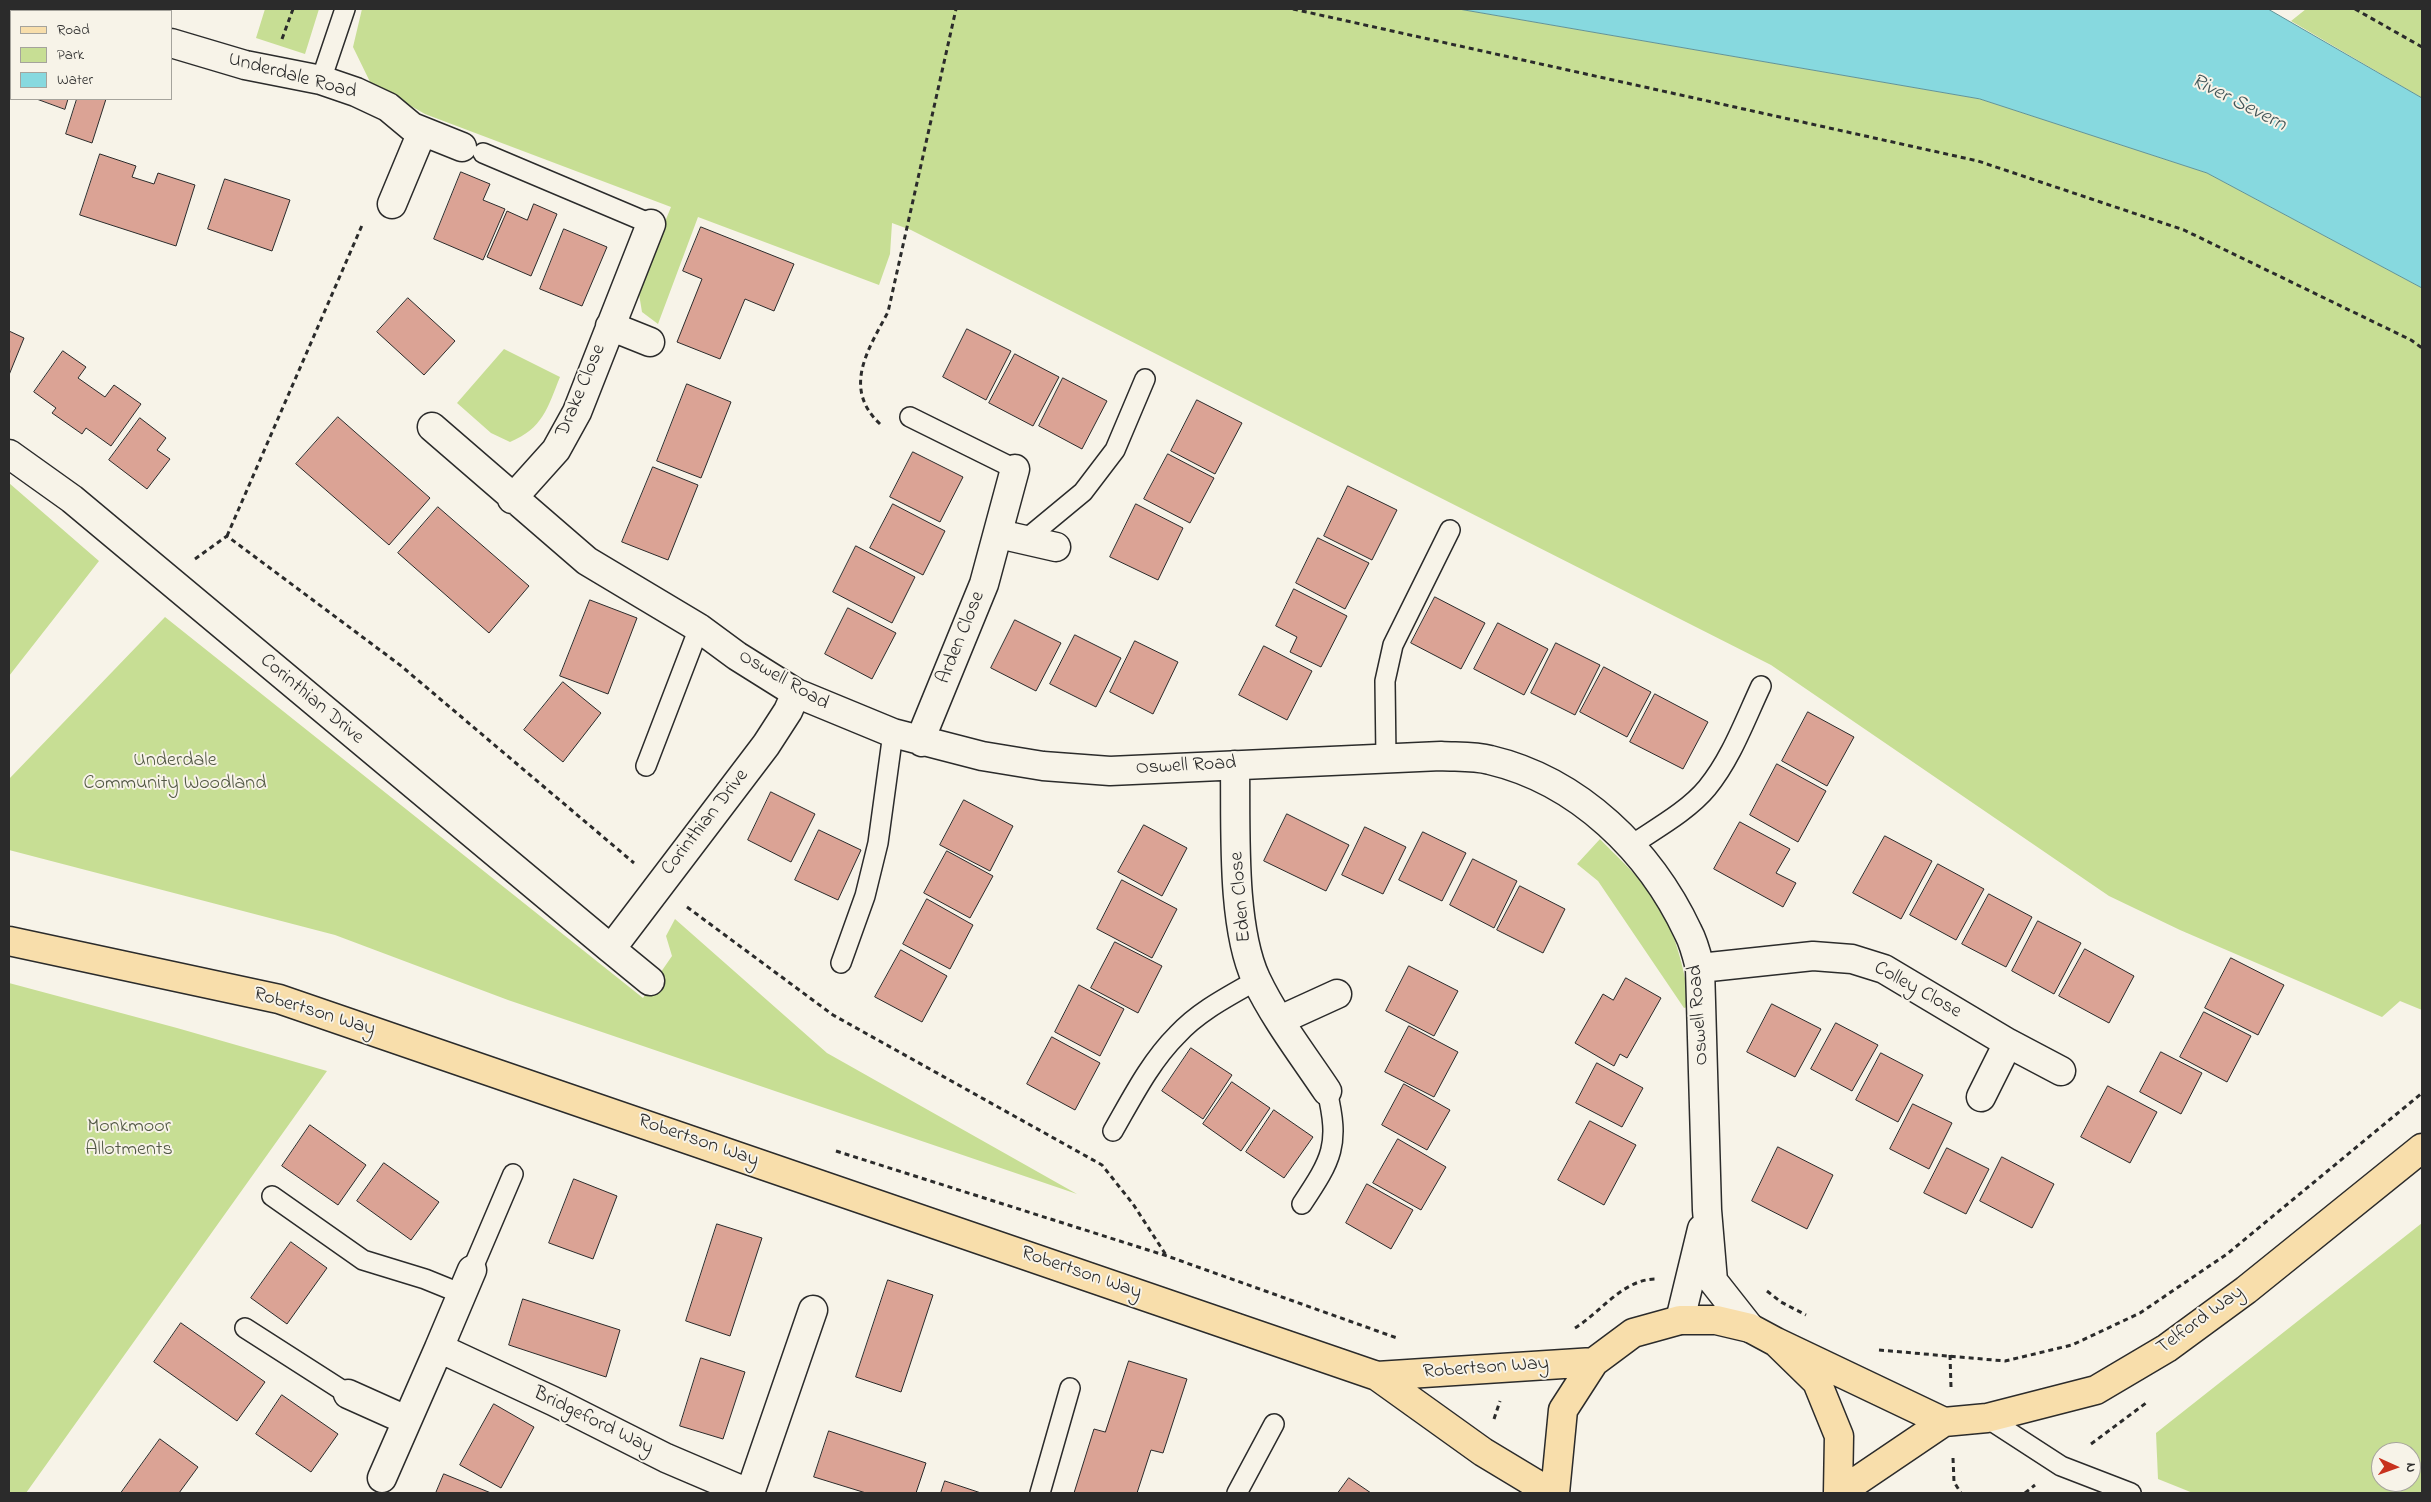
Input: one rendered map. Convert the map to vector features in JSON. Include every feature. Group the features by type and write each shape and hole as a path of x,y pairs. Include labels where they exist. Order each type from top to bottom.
{"main road":[{"name":"Robertson Way","path":"9,941 279,999 1378,1376 1483,1452 1553,1493"},
{"name":"Telford Way","path":"1839,1493 1944,1422 1988,1418 2096,1390 2167,1348 2246,1290 2422,1148"},
{"path":"1553,1493 1563,1410 1594,1362 1633,1333 1680,1320 1716,1320 1750,1328 1944,1422"},
{"path":"1776,1342 1817,1382 1839,1436 1839,1493"},
{"name":"Robertson Way","path":"1378,1376 1594,1362"}],"street":[{"name":"Underdale Road","path":"172,43 245,65 322,80 356,92 388,107 422,132 472,150"},
{"path":"392,204 422,132"},
{"name":"Drake Close","path":"512,498 556,450 577,412 651,224"},
{"name":"Drake Close","path":"610,326 650,342"},
{"name":"Oswell Road","path":"432,427 587,562 699,628 737,656 796,693 893,733 982,756 1043,766 1110,771 1441,756 1489,759 1536,775 1570,794 1595,812 1641,856 1672,901 1689,934 1700,968 1707,1210 1701,1280 1680,1320"},
{"name":"Corinthian Drive","path":"9,454 72,499 650,981"},
{"name":"Arden Close","path":"922,742 936,701 984,584 1015,469"},
{"path":"999,534 1056,547"},
{"name":"Corinthian Drive","path":"611,950 766,745 788,712 796,693"},
{"name":"Eden Close","path":"1235,765 1239,898 1244,942 1257,980 1280,1020 1327,1091"},
{"name":"Colley Close","path":"1700,968 1813,956 1852,959 1884,968 2008,1043 2061,1071"},
{"path":"1280,1020 1336,994"},
{"path":"1981,1097 2008,1043"},
{"path":"1701,1280 1750,1328"},
{"path":"382,1478 467,1282"},
{"name":"Bridgeford Way","path":"439,1348 553,1400 666,1458 749,1493 813,1310"},
{"path":"348,1394 406,1420"}],"lane":[{"path":"322,80 345,9"},
{"path":"472,150 651,224"},
{"path":"1025,540 1083,492 1115,450 1146,379"},
{"path":"910,417 1015,469"},
{"path":"1386,758 1385,681 1392,645 1450,530"},
{"path":"646,766 699,628"},
{"path":"1630,846 1672,818 1707,788 1729,755 1761,686"},
{"path":"841,963 864,896 878,843 893,733"},
{"path":"1113,1131 1154,1063 1178,1034 1207,1009 1257,980"},
{"path":"1302,1204 1325,1169 1332,1148 1334,1121 1327,1091"},
{"path":"272,1196 363,1260 425,1279 467,1282 514,1174"},
{"path":"245,1328 348,1394"},
{"path":"1040,1493 1070,1388"},
{"path":"1988,1418 2061,1466 2130,1493"},
{"path":"1237,1493 1274,1424"}],"path":[{"path":"886,429 868,413 859,381 866,354 888,312 956,9"},
{"path":"1293,9 1978,161 2184,230 2411,340 2422,348"},
{"path":"2355,9 2422,46"},
{"path":"227,536 369,210 392,204"},
{"path":"1876,1349 1885,1352 2005,1361 2072,1345 2140,1313 2227,1254 2422,1093"},
{"path":"1572,1330 1620,1292 1645,1279 1746,1281 1763,1288 1781,1302 1813,1319"},
{"path":"1483,1452 1512,1367"}],"green space":[{"path":"265,9 319,9 305,54 256,38"},
{"path":"362,9 1459,9 1980,99 2207,173 2422,288 2422,1010 2400,1001 2382,1017 2180,930 2109,896 1771,665 911,230 892,223 890,254 879,285 698,217 658,324 642,312 638,288 671,207 425,114 388,93 373,88 353,47"},
{"path":"2306,9 2422,9 2422,98 2291,21"},
{"path":"504,349 560,377 547,408 537,424 510,442 491,433 457,403"},
{"path":"9,483 99,561 9,676"},
{"name":"Underdale Community Woodland","path":"165,617 643,998 672,956 666,936 675,919 827,1053 1077,1194 508,1000 335,935 9,850 9,779"},
{"path":"1600,839 1641,881 1667,921 1676,944 1691,1006 1684,1008 1598,881 1577,864"},
{"name":"Monkmoor Allotments","path":"9,983 327,1071 26,1493 9,1493"},
{"path":"2422,1223 2422,1493 2193,1493 2158,1479 2156,1433"}],"water":[{"name":"River Severn","path":"1459,9 2268,9 2422,98 2422,288 2207,173 1980,99"}],"building":[{"path":"9,18 10,88 9,87"},
{"path":"40,100 68,100 65,109"},
{"path":"77,100 106,100 92,143 66,134"},
{"path":"100,154 136,166 132,177 154,184 158,173 195,185 176,246 80,215"},
{"path":"461,172 490,184 483,200 505,209 483,260 434,239"},
{"path":"225,179 290,200 272,251 208,229"},
{"path":"534,204 557,214 531,276 487,257 507,211 527,220"},
{"path":"701,227 794,264 774,311 745,299 720,359 677,342 702,279 683,271"},
{"path":"564,229 607,247 582,306 540,289"},
{"path":"408,298 455,341 424,375 377,332"},
{"path":"967,329 1011,351 986,400 943,377"},
{"path":"9,331 24,338 9,375"},
{"path":"63,351 86,367 78,378 105,397 114,385 141,404 111,446 86,428 82,434 52,413 56,408 34,392"},
{"path":"1015,354 1059,377 1033,426 989,403"},
{"path":"1063,378 1107,401 1082,449 1039,426"},
{"path":"687,384 731,402 701,478 657,461"},
{"path":"1197,400 1242,423 1215,474 1171,451"},
{"path":"338,417 430,498 389,545 296,464"},
{"path":"140,418 166,438 157,450 170,459 147,489 109,460"},
{"path":"913,452 963,477 940,522 890,497"},
{"path":"1168,454 1214,478 1190,523 1144,499"},
{"path":"653,467 698,485 668,560 622,542"},
{"path":"1348,486 1397,510 1372,560 1324,536"},
{"path":"893,504 945,531 923,575 870,548"},
{"path":"1136,504 1183,528 1158,580 1110,557"},
{"path":"438,507 529,586 489,633 398,553"},
{"path":"1318,538 1369,563 1345,609 1296,583"},
{"path":"856,546 915,577 892,623 833,592"},
{"path":"1294,589 1347,616 1321,667 1290,652 1297,637 1276,626"},
{"path":"1435,597 1485,623 1461,669 1411,643"},
{"path":"590,600 637,618 608,694 560,676"},
{"path":"848,608 896,633 872,679 825,654"},
{"path":"1015,620 1061,643 1036,691 991,668"},
{"path":"1498,623 1548,649 1524,695 1474,669"},
{"path":"1075,635 1121,658 1096,707 1050,684"},
{"path":"1135,641 1178,662 1153,714 1110,692"},
{"path":"1556,643 1600,665 1575,715 1531,693"},
{"path":"1264,646 1312,671 1287,720 1239,695"},
{"path":"1604,667 1651,692 1627,737 1580,712"},
{"path":"563,682 601,713 563,762 524,730"},
{"path":"1655,694 1708,722 1683,769 1630,742"},
{"path":"1808,712 1854,737 1827,786 1782,761"},
{"path":"1777,764 1826,791 1798,842 1750,815"},
{"path":"771,792 815,814 791,862 748,840"},
{"path":"964,800 1013,826 990,871 940,845"},
{"path":"1287,814 1349,845 1326,891 1264,861"},
{"path":"1740,822 1790,849 1776,873 1796,883 1783,907 1714,869"},
{"path":"1144,825 1187,848 1162,896 1118,872"},
{"path":"1365,827 1406,847 1383,894 1342,875"},
{"path":"819,830 861,850 838,900 795,880"},
{"path":"1423,832 1466,853 1442,901 1399,880"},
{"path":"1885,836 1932,861 1901,919 1853,893"},
{"path":"947,851 993,876 970,918 924,893"},
{"path":"1473,859 1517,881 1494,928 1450,905"},
{"path":"1938,864 1984,889 1956,940 1910,915"},
{"path":"1122,880 1177,909 1152,958 1097,929"},
{"path":"1520,886 1565,909 1543,953 1497,930"},
{"path":"1989,894 2032,917 2006,967 1962,944"},
{"path":"927,899 973,925 950,969 903,944"},
{"path":"2038,921 2081,943 2054,994 2012,971"},
{"path":"1115,942 1162,966 1138,1013 1091,988"},
{"path":"2085,949 2134,976 2109,1023 2059,996"},
{"path":"901,950 947,976 922,1022 875,997"},
{"path":"2231,958 2284,985 2258,1035 2205,1008"},
{"path":"1409,966 1458,991 1434,1036 1386,1011"},
{"path":"1626,978 1661,998 1627,1058 1620,1054 1614,1066 1575,1043 1603,994 1613,1000"},
{"path":"1079,985 1124,1009 1100,1056 1055,1032"},
{"path":"1772,1004 1821,1029 1795,1077 1747,1052"},
{"path":"2204,1012 2251,1036 2227,1082 2180,1057"},
{"path":"1836,1023 1878,1045 1852,1091 1811,1069"},
{"path":"1409,1026 1458,1052 1434,1097 1385,1072"},
{"path":"1052,1037 1100,1063 1075,1110 1027,1084"},
{"path":"1191,1048 1232,1075 1203,1119 1162,1091"},
{"path":"2161,1052 2202,1073 2181,1114 2140,1092"},
{"path":"1881,1053 1923,1075 1898,1122 1856,1100"},
{"path":"1597,1063 1643,1088 1622,1127 1576,1103"},
{"path":"1232,1082 1270,1108 1241,1151 1203,1124"},
{"path":"1404,1084 1450,1110 1427,1150 1382,1125"},
{"path":"2108,1086 2157,1112 2130,1163 2081,1137"},
{"path":"1913,1104 1952,1123 1929,1169 1890,1149"},
{"path":"1274,1110 1313,1137 1284,1178 1246,1152"},
{"path":"1590,1121 1636,1145 1604,1205 1558,1180"},
{"path":"310,1125 366,1165 338,1205 282,1166"},
{"path":"1398,1139 1446,1167 1421,1210 1373,1183"},
{"path":"1778,1147 1833,1175 1807,1229 1752,1201"},
{"path":"1947,1148 1989,1169 1966,1214 1924,1193"},
{"path":"2002,1157 2054,1184 2032,1228 1980,1201"},
{"path":"384,1163 439,1202 411,1240 357,1201"},
{"path":"574,1179 617,1196 593,1259 549,1243"},
{"path":"1367,1184 1413,1210 1391,1249 1346,1223"},
{"path":"717,1224 762,1238 730,1336 686,1321"},
{"path":"291,1242 327,1268 287,1324 251,1298"},
{"path":"888,1280 933,1295 901,1392 856,1377"},
{"path":"523,1299 620,1330 606,1377 509,1345"},
{"path":"181,1323 265,1382 237,1421 154,1362"},
{"path":"701,1358 745,1372 723,1439 680,1426"},
{"path":"1129,1361 1187,1379 1163,1453 1151,1450 1137,1493 1074,1493 1094,1429 1105,1432"},
{"path":"282,1395 338,1434 311,1472 256,1434"},
{"path":"494,1404 534,1427 501,1488 460,1465"},
{"path":"829,1431 926,1463 916,1493 866,1493 814,1477"},
{"path":"160,1439 198,1467 179,1493 121,1493"},
{"path":"444,1474 491,1493 436,1493"},
{"path":"1349,1478 1371,1493 1338,1493"},
{"path":"945,1481 981,1493 941,1493"}]}
